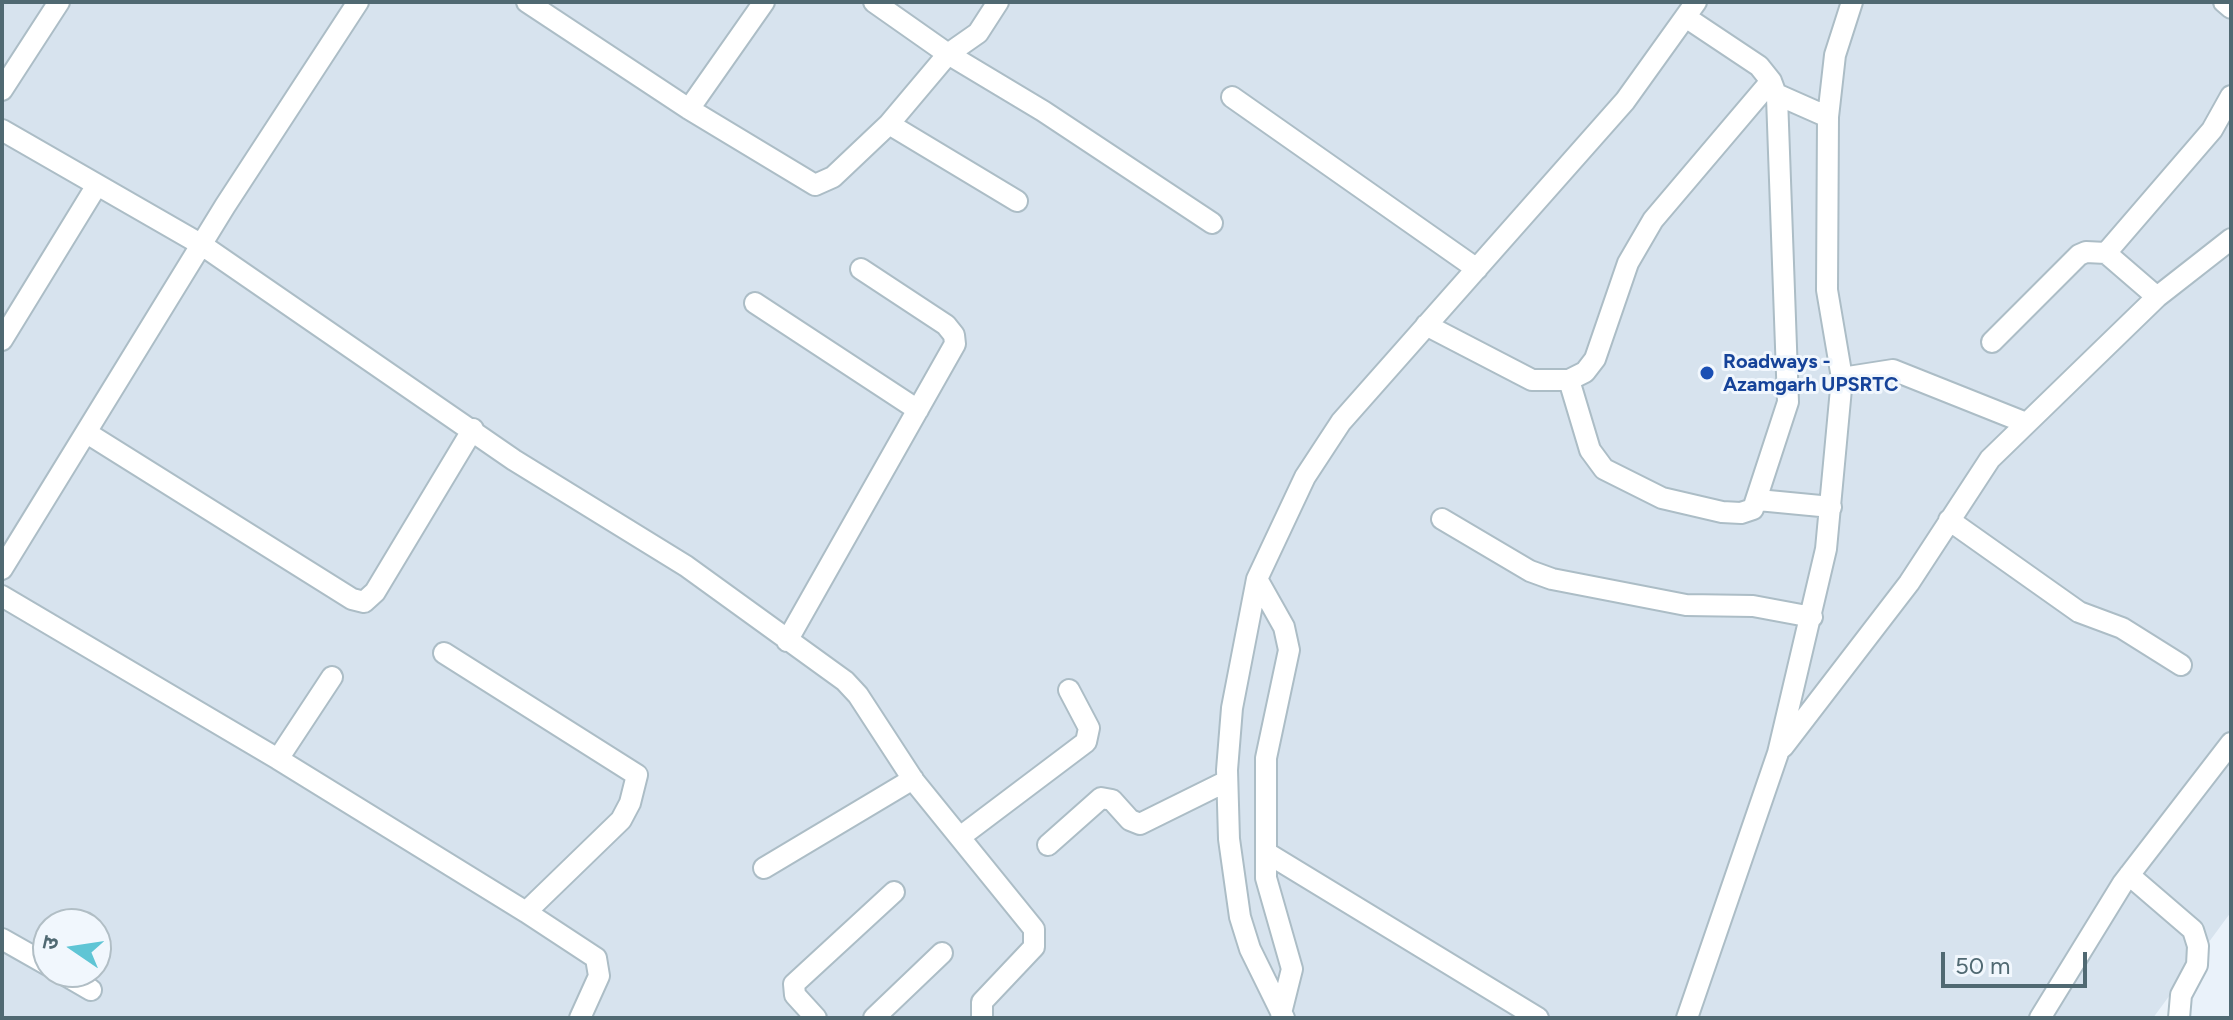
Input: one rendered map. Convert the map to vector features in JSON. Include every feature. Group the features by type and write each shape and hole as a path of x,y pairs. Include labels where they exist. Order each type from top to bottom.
{"street":[{"path":"2,90 59,2"},
{"path":"2,569 202,245 358,2"},
{"path":"527,2 689,109 815,185 833,177 889,124 948,54 978,33 998,2"},
{"path":"689,109 764,2"},
{"path":"874,2 948,54 1043,111 1212,223"},
{"path":"1687,1018 1778,753 1812,617 1831,507 1842,378 1827,290 1828,117 1835,55 1852,2"},
{"path":"2224,2 2231,8"},
{"path":"1283,1015 1261,975 1240,917 1229,839 1227,781 1232,708 1257,579 1305,477 1341,422 1625,101 1691,10 1746,56 1773,87 1828,117"},
{"path":"1426,325 1532,380 1569,380 1585,372 1595,359 1628,263 1653,220 1773,87"},
{"path":"1569,380 1590,450 1596,461 1614,475 1662,498 1722,512 1741,513 1753,509 1788,402 1773,87"},
{"path":"1992,342 2079,255 2106,253 2212,130 2231,96"},
{"path":"1232,97 1477,269"},
{"path":"889,124 1017,201"},
{"path":"2,130 202,245 514,460 686,566 832,671 858,695 913,779 1032,925 1036,935 1034,947 982,1002 982,1018"},
{"path":"2,340 97,185"},
{"path":"1778,753 1909,583 1990,459 2157,297 2231,239"},
{"path":"2106,253 2157,297"},
{"path":"787,641 953,352 954,335 946,325 861,269"},
{"path":"755,303 918,410"},
{"path":"1842,378 1893,370 2026,423"},
{"path":"87,433 352,599 364,602 375,592 473,429"},
{"path":"1758,500 1831,507"},
{"path":"1442,519 1530,571 1552,579 1686,605 1753,606 1812,617"},
{"path":"1949,520 2079,612 2122,628 2181,665"},
{"path":"1257,579 1284,627 1289,650 1266,758 1266,878 1292,969 1283,1015"},
{"path":"2,596 278,759 596,958 599,976 580,1018"},
{"path":"444,653 637,775 621,820 526,912"},
{"path":"278,759 332,677"},
{"path":"960,837 1086,742 1089,728 1069,690"},
{"path":"2040,1018 2129,875 2231,743"},
{"path":"764,868 913,779"},
{"path":"1048,845 1101,798 1112,800 1130,820 1140,824 1227,781"},
{"path":"1267,853 1538,1018"},
{"path":"2129,875 2193,930 2198,946 2197,965 2181,995 2179,1018"},
{"path":"816,1018 795,995 794,984 894,892"},
{"path":"2,939 32,956"},
{"path":"874,1018 942,953"}],"shaded area":[{"path":"2,2 2231,2 2231,912 2153,1018 2,1018"}],"place":[{"name":"Roadways - Azamgarh UPSRTC","path":"1707,373"}]}
